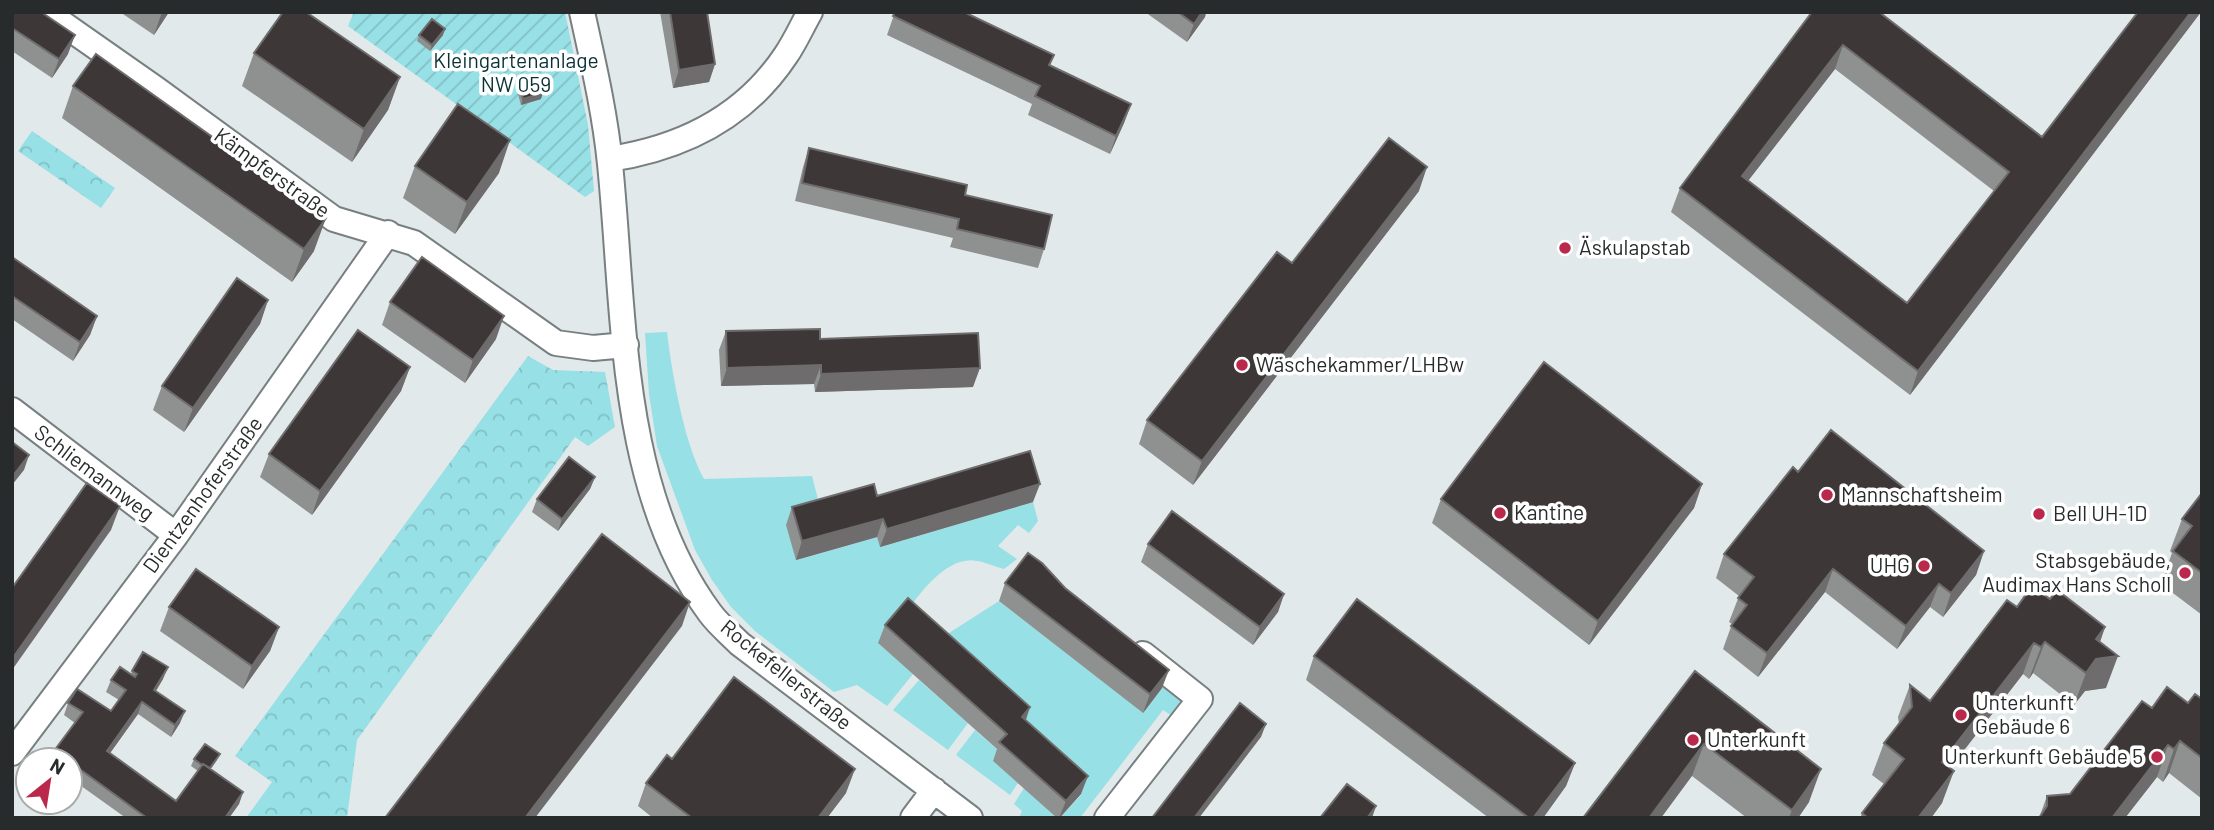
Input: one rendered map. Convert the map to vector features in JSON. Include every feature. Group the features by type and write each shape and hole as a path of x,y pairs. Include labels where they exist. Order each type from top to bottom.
{"street":[{"name":"Kämpferstraße","path":"46,12 334,219 388,233 414,243 556,343 593,348 626,345"},
{"name":"Rockefellerstraße","path":"582,12 610,159 637,438 657,507 675,555 712,616 740,644 970,818"},
{"path":"610,159 640,155 715,125 745,102 769,77 787,54 810,12"},
{"name":"Dientzenhoferstraße","path":"12,754 176,535 388,233"},
{"name":"Schliemannweg","path":"12,410 176,535"},
{"path":"1107,818 1200,699 1128,643"},
{"path":"913,818 934,790"}],"green space":[{"name":"Kleingartenanlage NW 059","path":"354,12 565,12 588,125 594,191 585,197 348,26"},
{"path":"32,131 115,188 101,208 18,151"},
{"path":"667,332 685,428 704,479 812,476 822,515 796,560 877,537 880,547 1033,502 1038,521 1029,533 1018,525 998,546 1017,559 1004,569 977,561 955,564 926,587 905,615 933,638 949,633 999,601 1142,712 1166,683 1178,693 1182,702 1177,719 1163,710 1080,818 1060,818 1081,795 878,643 913,674 887,706 857,685 834,692 755,631 731,607 695,550 657,446 649,394 645,333"},
{"path":"528,356 553,370 605,372 615,427 588,446 575,437 357,740 347,818 246,818 272,782 235,756"},
{"path":"919,680 968,723 948,750 893,710"},
{"path":"975,730 1000,752 993,761 1018,783 1010,795 956,755"},
{"path":"1024,788 1057,818 1019,818 1022,811 1014,804"}],"building":[{"path":"12,12 41,12 75,35 59,59 12,28"},
{"path":"283,12 306,12 400,77 364,129 254,53"},
{"path":"670,12 707,12 715,64 679,70"},
{"path":"895,12 964,12 1054,55 1049,65 1131,104 1116,136 1035,96 1040,86 893,16"},
{"path":"1178,12 1202,12 1194,24"},
{"path":"1812,12 1879,12 2042,137 2138,12 2191,12 1918,371 1680,188","holes":["1843,45 2009,172 1907,303 1742,176"]},
{"path":"432,19 445,29 432,45 419,35"},
{"path":"96,54 326,218 304,249 73,86"},
{"path":"538,75 543,93 523,99 518,80"},
{"path":"458,104 510,140 467,202 415,166"},
{"name":"Wäschekammer/LHBw","path":"1389,138 1427,167 1202,461 1147,420 1277,252 1292,263"},
{"path":"809,148 967,185 965,195 1052,215 1044,249 957,229 959,219 802,183"},
{"path":"12,257 97,316 80,342 12,296"},
{"path":"422,257 504,316 473,360 390,302"},
{"path":"237,278 268,300 193,408 162,386"},
{"path":"820,329 820,339 978,333 980,368 821,374 821,365 727,368 726,331"},
{"path":"358,330 410,367 320,491 269,454"},
{"name":"Kantine","path":"1544,362 1702,484 1598,621 1441,499"},
{"path":"1831,430 1984,551 1951,593 1939,584 1906,626 1833,569 1767,653 1731,626 1747,605 1738,598 1754,577 1724,554 1793,467 1798,472"},
{"path":"12,442 29,455 12,477"},
{"path":"1030,451 1040,484 887,529 883,519 802,541 792,507 874,484 877,496"},
{"path":"569,457 595,477 562,519 537,499"},
{"path":"87,483 120,506 12,659 12,588"},
{"path":"2202,493 2202,573 2173,551 2192,526 2182,519"},
{"path":"1172,511 1284,594 1260,627 1148,544"},
{"path":"602,534 690,602 525,818 385,818"},
{"path":"1028,553 1042,563 1065,588 1169,670 1150,694 1005,583"},
{"path":"196,569 279,627 252,666 169,607"},
{"path":"2032,586 2050,599 2057,590 2105,627 2096,639 2118,656 2096,659 2086,673 2045,642 2041,647 2034,643 1942,762 1954,771 1918,818 1868,818 1862,813 1904,759 1884,743 1912,707 1910,685 1930,701 2007,600 2017,607"},
{"path":"908,598 1030,707 1022,717 1088,776 1066,801 999,742 1007,734 885,625"},
{"path":"1357,599 1575,763 1533,818 1529,818 1314,656"},
{"path":"143,652 168,667 154,690 185,711 175,725 142,702 107,751 176,801 203,764 243,792 225,818 147,818 84,772 84,746 58,746 83,712 68,703 77,689 111,711 126,690 111,680 120,667 135,677 137,674 132,671"},
{"path":"1695,671 1821,769 1792,810 1704,744 1649,818 1583,818"},
{"path":"734,677 855,769 818,818 692,818 646,783 667,755 672,759"},
{"path":"2167,687 2188,703 2195,694 2202,699 2202,758 2180,741 2174,749 2168,745 2112,818 2039,818 2047,806 2047,796 2070,794 2142,701 2152,708"},
{"path":"1240,703 1266,724 1194,818 1152,818"},
{"path":"205,744 220,754 210,768 194,759"},
{"path":"1347,784 1376,806 1367,818 1320,818"}],"place":[{"name":"Äskulapstab","path":"1565,248"},
{"name":"Wäschekammer/LHBw","path":"1242,365"},
{"name":"Mannschaftsheim","path":"1827,495"},
{"name":"Kantine","path":"1500,513"},
{"name":"Bell UH-1D","path":"2039,514"},
{"name":"UHG","path":"1924,566"},
{"name":"Stabsgebäude, Audimax Hans Scholl","path":"2185,573"},
{"name":"Unterkunft Gebäude 6","path":"1961,715"},
{"name":"Unterkunft","path":"1693,740"},
{"name":"Unterkunft Gebäude 5","path":"2157,757"}]}
